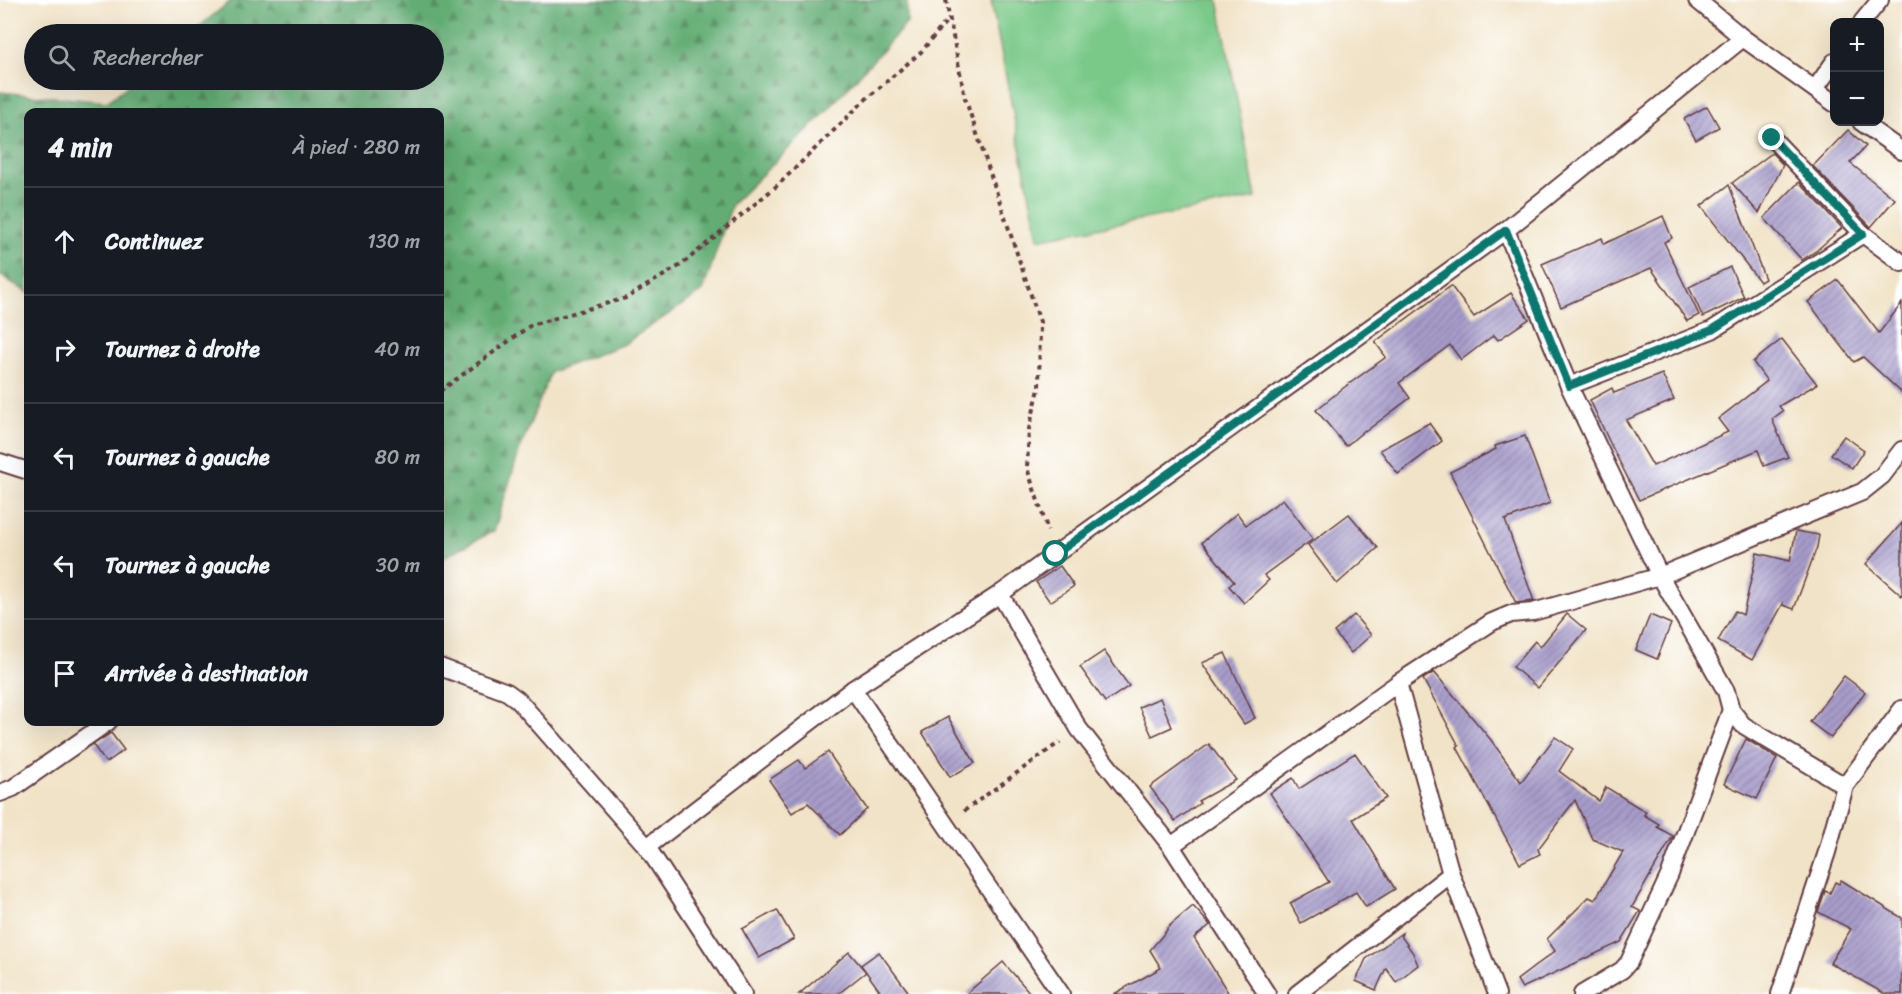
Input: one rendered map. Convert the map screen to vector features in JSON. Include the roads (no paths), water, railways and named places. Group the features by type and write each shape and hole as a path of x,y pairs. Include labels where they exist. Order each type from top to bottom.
{"lane":[{"path":"1697,0 1743,38 1830,100"},
{"path":"1865,18 1880,0"},
{"path":"647,847 853,689 1000,594 1506,230 1743,38"},
{"path":"1815,90 1830,68"},
{"path":"1867,126 1902,150"},
{"path":"1772,138 1863,234 1902,263"},
{"path":"1506,230 1569,386 1660,576 1726,691 1731,710 1743,726 1845,786"},
{"path":"1569,386 1712,330 1863,234"},
{"path":"1171,846 1398,683 1491,622 1511,614 1533,612 1660,576 1862,492 1882,476 1902,450"},
{"path":"0,462 24,470"},
{"path":"1000,594 1079,729 1171,846 1267,994"},
{"path":"444,668 507,692 518,700 647,847 743,994"},
{"path":"1398,683 1451,874 1497,994"},
{"path":"853,689 1060,994"},
{"path":"1780,994 1827,852 1845,786 1902,709"},
{"path":"1582,994 1622,970 1629,962 1670,874 1731,710"},
{"path":"0,793 14,788 102,726"},
{"path":"1297,994 1451,874"}]}
